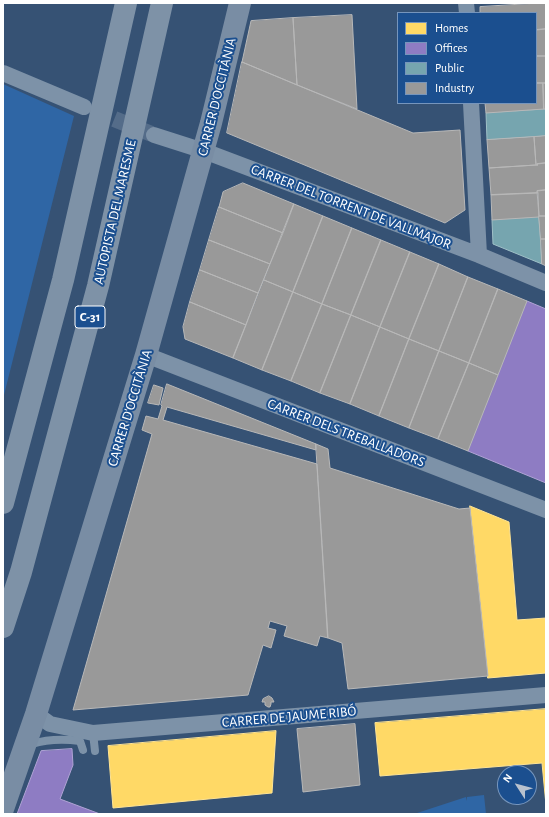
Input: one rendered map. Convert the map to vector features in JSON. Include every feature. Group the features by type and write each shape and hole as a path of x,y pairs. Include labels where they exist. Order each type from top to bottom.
{"highway":[{"name":"C-31","path":"3,503 63,280 126,3"},
{"name":"AUTOPISTA DEL MARESME","path":"3,627 21,572 98,286 162,3"}],"street":[{"name":"CARRER D'OCCITÀNIA","path":"3,809 36,714 146,355 204,151 240,3"},
{"path":"3,73 84,107"},
{"path":"471,104 479,255"},
{"name":"CARRER DEL TORRENT DE VALLMAJOR","path":"154,134 204,151 479,255 546,283"},
{"name":"CARRER DELS TREBALLADORS","path":"146,355 546,510"},
{"name":"CARRER DE JAUME RIBÓ","path":"36,714 50,724 93,733 546,695"}],"lane":[{"path":"93,733 95,751"},
{"path":"12,785 32,744 43,741 80,741 84,750"}],"shaded area":[{"path":"3,84 74,116 3,399"},
{"path":"484,795 486,814 414,814 466,797 467,801 467,797"}],"building: Homes":[{"path":"470,506 509,522 517,620 546,618 546,673 488,678"},
{"path":"546,709 546,805 542,763 497,765 497,767 380,776 375,723"},
{"path":"276,731 272,793 113,808 108,746"}],"building: Offices":[{"path":"527,301 546,309 546,483 468,451"},
{"path":"72,749 73,765 60,799 100,814 17,814 41,751"}],"building: Public":[{"path":"546,109 546,136 487,140 486,113"},
{"path":"539,217 542,264 493,244 492,220"}],"building: Industry":[{"path":"546,3 546,29 537,30 537,12 480,12 480,7"},
{"path":"352,15 357,109 297,85 293,18"},
{"path":"293,18 297,85 242,62 251,21"},
{"path":"546,29 546,56 537,56 537,30"},
{"path":"537,56 546,56 546,83 537,83"},
{"path":"242,62 413,133 460,130 465,210 445,223 227,133"},
{"path":"537,83 543,83 544,109 486,113 485,104 537,104"},
{"path":"543,83 546,83 546,109 544,109"},
{"path":"546,136 546,163 536,165 534,137"},
{"path":"534,137 536,165 489,168 487,140"},
{"path":"546,163 546,190 537,191 538,193 491,195 489,168 538,165 537,164"},
{"path":"243,183 294,204 283,233 219,207 223,192"},
{"path":"546,190 546,216 539,216 537,191"},
{"path":"538,193 539,217 492,220 491,195"},
{"path":"294,204 323,216 293,292 264,280"},
{"path":"219,207 283,233 270,264 209,240"},
{"path":"323,216 352,228 322,304 293,292"},
{"path":"539,216 546,216 546,239 541,239"},
{"path":"352,228 381,240 351,315 322,304"},
{"path":"541,239 546,239 546,266 542,264"},
{"path":"209,240 270,264 258,293 200,270"},
{"path":"381,240 410,252 380,327 351,315"},
{"path":"410,252 439,264 409,339 380,327"},
{"path":"439,264 468,277 439,351 409,339"},
{"path":"200,270 258,293 246,325 190,302"},
{"path":"468,277 498,289 469,363 439,351"},
{"path":"264,280 293,292 262,370 233,358"},
{"path":"498,289 527,301 498,375 469,363"},
{"path":"293,292 322,304 291,381 262,370"},
{"path":"190,302 246,325 233,358 185,339 183,327"},
{"path":"322,304 351,315 320,393 291,381"},
{"path":"351,315 380,327 350,404 320,393"},
{"path":"380,327 409,339 379,416 350,404"},
{"path":"409,339 439,351 409,428 379,416"},
{"path":"439,351 469,363 438,439 409,428"},
{"path":"469,363 498,375 468,451 438,439"},
{"path":"167,384 316,444 316,450 167,407 163,420 317,464 328,638 320,636 317,646 284,636 287,626 270,621 268,628 276,630 271,648 263,645 248,695 73,710 152,434 142,430 146,416 158,419"},
{"path":"154,385 163,388 159,405 148,403"},
{"path":"316,444 328,449 330,468 459,509 470,508 488,676 348,689 342,643 328,638"},
{"path":"269,696 274,702 271,702 270,707 268,707 265,705 265,702 262,702 263,699"},
{"path":"355,724 360,785 303,792 297,729"}],"tunnel":[{"path":"92,110 154,135"}]}
